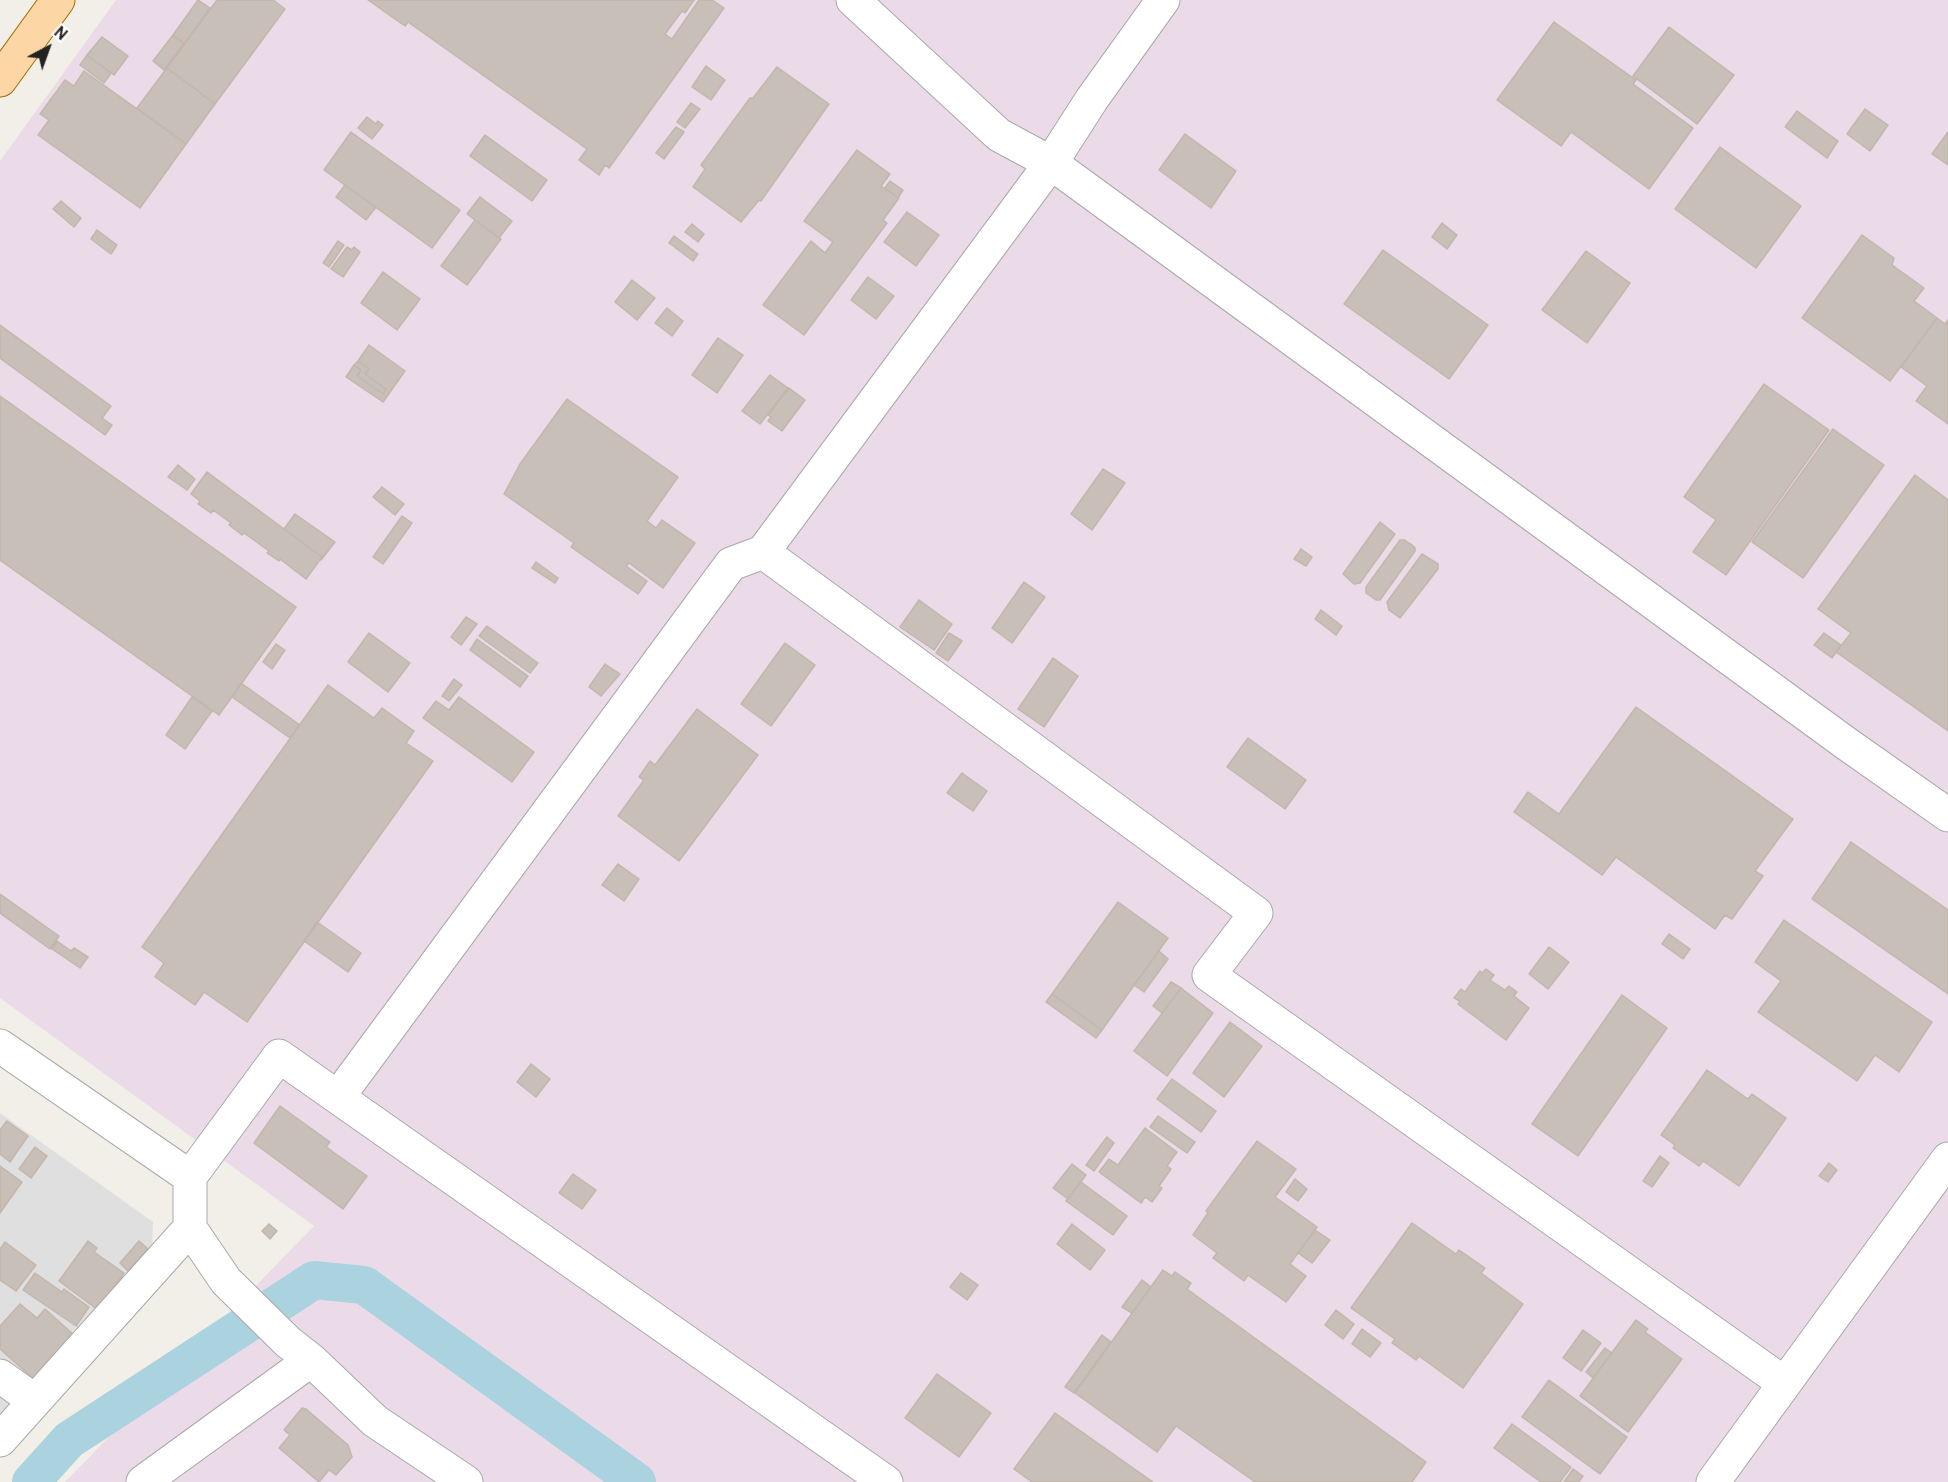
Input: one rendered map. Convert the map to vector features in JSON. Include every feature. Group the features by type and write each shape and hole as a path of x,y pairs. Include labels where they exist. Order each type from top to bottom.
{"main road":[{"path":"0,80 58,0"}],"street":[{"path":"853,0 999,135 1051,163 1847,744 1948,815"},
{"path":"338,1097 731,564 763,552 1051,163 1092,99 1163,0"},
{"path":"763,552 1256,913 1209,975 1784,1383"},
{"path":"0,1046 190,1176"},
{"path":"466,1482 375,1421 226,1281 190,1228 190,1176 279,1056 886,1482"},
{"path":"1713,1482 1948,1159"},
{"path":"0,1440 190,1228"},
{"path":"143,1482 299,1351"},
{"path":"0,1376 35,1401"}],"shaded area":[{"path":"116,0 1948,0 1948,1482 65,1482 314,1226 0,998 0,161"},
{"path":"0,1113 153,1222 152,1254 0,1425"}],"building":[{"path":"198,0 210,8 184,44 173,35"},
{"path":"217,0 273,0 285,9 215,104 167,68"},
{"path":"368,0 694,0 685,13 682,11 665,34 672,39 699,0 712,0 724,8 609,168 605,165 599,175 579,160 587,149 408,22 405,26"},
{"path":"1554,22 1636,80 1633,84 1693,128 1649,189 1571,132 1561,146 1497,100"},
{"path":"1669,27 1734,75 1697,124 1633,76"},
{"path":"173,35 184,43 164,70 153,61"},
{"path":"102,37 128,56 114,75 87,55"},
{"path":"87,55 111,73 104,83 80,65"},
{"path":"706,66 725,80 711,100 692,87"},
{"path":"777,67 829,104 761,201 759,200 741,222 693,187 705,169 701,165 750,98 753,98"},
{"path":"167,68 215,104 186,144 137,108"},
{"path":"84,71 186,144 140,208 38,135 49,120 40,114 65,80 74,86"},
{"path":"691,103 700,109 685,128 677,122"},
{"path":"1865,109 1888,125 1870,151 1847,134"},
{"path":"1797,111 1838,141 1827,158 1785,127"},
{"path":"367,117 376,124 378,121 383,125 372,139 358,128"},
{"path":"676,127 684,132 664,159 656,153"},
{"path":"351,132 460,210 432,248 324,170"},
{"path":"1948,132 1948,165 1932,154"},
{"path":"1185,134 1236,171 1211,208 1159,170"},
{"path":"485,135 547,180 532,201 470,156"},
{"path":"1720,147 1801,206 1756,268 1675,209"},
{"path":"857,150 890,174 881,186 899,198 883,220 887,223 804,335 763,305 811,241 825,253 833,242 804,221"},
{"path":"890,181 903,190 898,198 885,188"},
{"path":"345,185 376,207 366,220 336,197"},
{"path":"480,197 512,221 499,238 467,214"},
{"path":"61,201 81,218 74,227 53,209"},
{"path":"907,212 939,235 916,266 884,242"},
{"path":"475,220 501,239 467,285 441,266"},
{"path":"1442,223 1457,235 1447,249 1432,237"},
{"path":"692,224 704,234 698,242 685,232"},
{"path":"97,230 117,245 111,254 91,239"},
{"path":"1862,235 1894,258 1892,265 1924,288 1914,301 1937,318 1890,381 1802,318"},
{"path":"674,236 698,254 693,261 669,243"},
{"path":"338,241 344,245 329,267 323,263"},
{"path":"347,247 352,250 354,247 360,252 343,277 331,269"},
{"path":"1383,250 1488,325 1449,379 1344,304"},
{"path":"1586,251 1630,283 1587,343 1542,310"},
{"path":"383,272 420,299 397,330 361,303"},
{"path":"868,277 894,296 876,319 851,300"},
{"path":"632,280 655,298 637,320 615,302"},
{"path":"667,308 683,321 672,336 655,323"},
{"path":"1937,318 1945,324 1948,320 1948,424 1916,401 1927,386 1901,367"},
{"path":"0,325 111,406 102,418 112,425 105,435 0,358"},
{"path":"718,338 743,355 717,393 692,375"},
{"path":"369,345 405,371 383,402 346,377 354,365 361,370 357,376 383,394 386,389 365,374 369,369 358,361"},
{"path":"358,361 369,369 365,374 386,389 383,394 357,376 361,370 354,365"},
{"path":"770,375 788,388 760,424 742,411"},
{"path":"1764,384 1829,430 1726,575 1693,552 1716,520 1684,497"},
{"path":"789,388 805,400 782,431 768,421 771,417 768,415"},
{"path":"0,396 296,607 219,715 0,560"},
{"path":"567,399 678,477 647,521 656,528 662,520 695,543 663,588 629,563 626,566 647,581 638,594 571,547 574,543 504,494 520,464"},
{"path":"1833,429 1884,465 1803,578 1752,542"},
{"path":"178,465 195,479 187,490 168,477"},
{"path":"1103,469 1125,483 1092,530 1071,514"},
{"path":"207,472 322,557 306,579 280,559 279,561 267,553 269,551 244,533 242,535 229,525 231,523 213,510 211,513 198,504 200,501 191,494"},
{"path":"1915,475 1948,500 1948,731 1836,652 1851,633 1818,609"},
{"path":"382,487 404,504 395,515 373,497"},
{"path":"295,514 335,542 321,560 322,557 284,529"},
{"path":"402,516 412,523 383,564 373,557"},
{"path":"1380,522 1395,534 1360,583 1354,584 1343,574"},
{"path":"1400,540 1412,545 1415,551 1380,600 1376,600 1366,593 1366,587"},
{"path":"1301,549 1312,557 1306,566 1294,559"},
{"path":"1422,554 1438,564 1438,569 1400,618 1389,610 1387,602"},
{"path":"536,562 558,578 555,583 532,568"},
{"path":"1024,582 1045,597 1012,643 992,628"},
{"path":"919,600 952,624 934,650 900,627"},
{"path":"1321,610 1342,626 1336,635 1315,619"},
{"path":"466,617 477,624 461,645 451,637"},
{"path":"487,626 538,663 530,673 479,636"},
{"path":"369,633 410,663 388,692 348,662"},
{"path":"949,633 962,641 948,661 936,653"},
{"path":"1824,633 1841,645 1832,658 1814,645"},
{"path":"477,639 528,676 520,687 470,650"},
{"path":"785,643 815,665 771,726 741,704"},
{"path":"276,644 285,650 272,669 263,662"},
{"path":"1053,658 1078,676 1044,727 1018,709"},
{"path":"605,664 620,674 601,696 589,687"},
{"path":"454,679 462,685 449,701 442,696"},
{"path":"241,683 300,725 290,738 232,697"},
{"path":"328,685 374,718 382,708 414,731 406,743 433,761 247,1022 204,992 195,1005 155,977 164,963 142,947"},
{"path":"192,697 212,711 185,749 166,735"},
{"path":"459,697 534,752 512,782 423,718 436,701 449,710"},
{"path":"1636,707 1793,819 1755,871 1763,876 1732,919 1725,915 1715,929 1616,857 1602,875 1514,812 1528,792 1559,814"},
{"path":"697,709 758,755 679,861 618,816 644,780 639,777 650,761 655,765"},
{"path":"1248,738 1306,780 1285,809 1227,767"},
{"path":"962,773 987,791 973,811 947,793"},
{"path":"1851,842 1948,910 1948,994 1812,899"},
{"path":"618,864 639,879 624,901 602,885"},
{"path":"0,894 59,936 50,949 0,913"},
{"path":"1118,902 1168,938 1102,1030 1052,994"},
{"path":"1784,920 1932,1022 1899,1072 1875,1055 1857,1081 1758,1012 1781,981 1755,962"},
{"path":"317,922 361,953 348,972 304,941"},
{"path":"1669,934 1690,949 1683,959 1662,944"},
{"path":"57,941 71,951 74,948 88,957 80,968 52,949"},
{"path":"1549,947 1569,962 1548,989 1529,974"},
{"path":"1159,951 1168,959 1144,992 1134,985"},
{"path":"1486,969 1494,975 1490,980 1505,990 1509,986 1517,992 1514,996 1529,1008 1506,1040 1458,1004 1460,1001 1454,998 1461,989 1465,992 1480,971 1482,973"},
{"path":"1171,982 1181,988 1162,1013 1153,1006"},
{"path":"1181,988 1213,1013 1167,1076 1134,1051"},
{"path":"1052,994 1102,1030 1096,1038 1046,1002"},
{"path":"1622,995 1667,1028 1578,1156 1532,1124"},
{"path":"1230,1022 1262,1046 1224,1097 1193,1073"},
{"path":"531,1064 550,1079 536,1097 517,1082"},
{"path":"1707,1070 1748,1099 1752,1094 1786,1118 1739,1186 1703,1161 1699,1166 1673,1148 1675,1145 1661,1135"},
{"path":"1172,1079 1216,1111 1201,1132 1157,1099"},
{"path":"280,1106 330,1142 326,1147 367,1176 343,1209 254,1143"},
{"path":"1158,1116 1195,1142 1187,1153 1150,1127"},
{"path":"7,1121 28,1136 10,1162 0,1154 0,1130"},
{"path":"1145,1128 1177,1152 1167,1166 1171,1169 1159,1186 1162,1188 1152,1202 1145,1197 1141,1203 1099,1172 1109,1159 1118,1165"},
{"path":"1107,1137 1114,1143 1094,1171 1086,1165"},
{"path":"1257,1141 1296,1169 1275,1197 1317,1227 1290,1264 1306,1276 1286,1302 1248,1275 1244,1281 1213,1258 1217,1253 1193,1235 1208,1213 1206,1211"},
{"path":"35,1147 47,1156 31,1178 19,1169"},
{"path":"1660,1156 1669,1163 1652,1187 1643,1181"},
{"path":"1829,1163 1837,1170 1828,1182 1819,1176"},
{"path":"1072,1164 1086,1175 1068,1199 1053,1188"},
{"path":"0,1166 22,1182 0,1213"},
{"path":"573,1174 596,1190 582,1209 559,1193"},
{"path":"1295,1179 1307,1189 1298,1201 1286,1192"},
{"path":"1081,1182 1127,1216 1113,1235 1066,1201"},
{"path":"1412,1223 1456,1254 1459,1250 1485,1268 1481,1273 1523,1304 1463,1388 1419,1356 1416,1360 1392,1343 1395,1339 1351,1308"},
{"path":"269,1224 277,1231 270,1239 262,1231"},
{"path":"1072,1224 1105,1250 1090,1270 1057,1244"},
{"path":"1315,1230 1330,1240 1312,1263 1298,1253"},
{"path":"88,1241 97,1248 94,1252 124,1273 98,1310 59,1281"},
{"path":"139,1241 148,1249 128,1271 120,1263"},
{"path":"5,1242 36,1265 16,1291 0,1280 0,1249"},
{"path":"1163,1270 1172,1276 1175,1272 1191,1283 1187,1289 1426,1462 1412,1482 1255,1482 1176,1426 1157,1452 1075,1393"},
{"path":"35,1273 62,1292 64,1289 89,1307 76,1326 23,1290"},
{"path":"961,1273 978,1285 967,1300 950,1287"},
{"path":"1142,1280 1151,1287 1132,1313 1122,1307"},
{"path":"20,1304 37,1318 45,1309 74,1335 35,1380 0,1349 0,1326"},
{"path":"1336,1310 1354,1324 1343,1339 1325,1325"},
{"path":"1636,1320 1648,1329 1645,1332 1682,1359 1628,1432 1580,1396"},
{"path":"1362,1329 1381,1343 1370,1357 1352,1344"},
{"path":"1583,1330 1601,1343 1581,1371 1563,1358"},
{"path":"1102,1335 1111,1342 1074,1393 1065,1387"},
{"path":"1605,1348 1612,1353 1593,1378 1586,1372"},
{"path":"937,1374 991,1413 959,1457 905,1418"},
{"path":"1549,1380 1627,1437 1600,1474 1522,1417"},
{"path":"302,1408 348,1445 352,1457 336,1475 329,1470 319,1482 279,1448 290,1435 284,1430"},
{"path":"1055,1413 1153,1482 1032,1482 1014,1469"},
{"path":"1512,1424 1571,1467 1560,1482 1541,1482 1494,1448"},
{"path":"1573,1469 1583,1476 1579,1482 1564,1482"}],"waterway":[{"path":"31,1482 69,1440 314,1280 364,1285 637,1482"}]}
